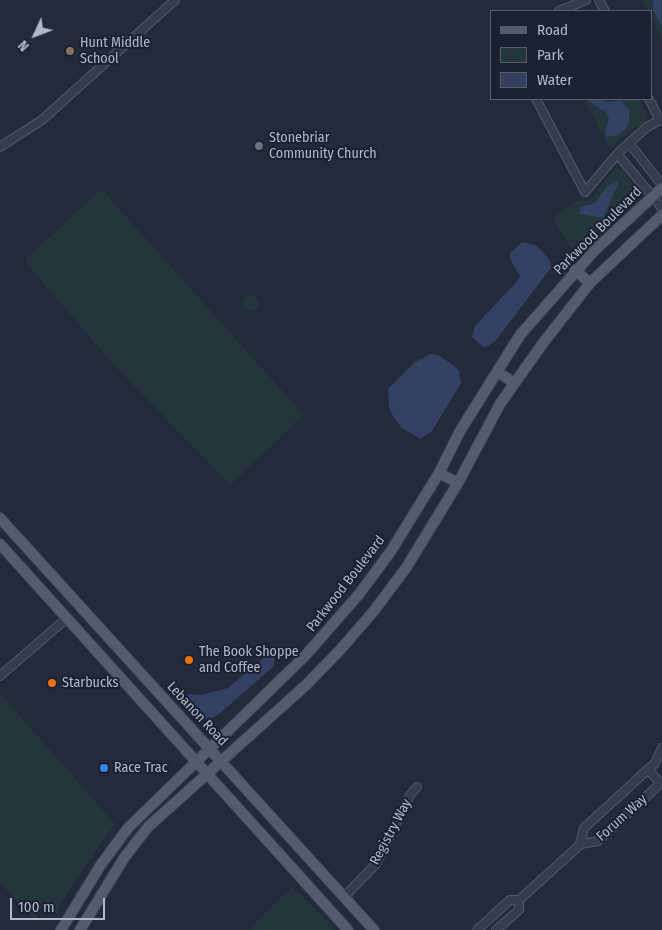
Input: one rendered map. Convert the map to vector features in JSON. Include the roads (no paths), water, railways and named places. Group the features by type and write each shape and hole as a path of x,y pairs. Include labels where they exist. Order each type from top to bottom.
{"main road":[{"name":"Parkwood Boulevard","path":"63,927 123,834 306,656 355,600 391,551 439,473 460,431 520,335 575,270 662,186"},
{"path":"80,930 102,891 136,842 172,804 222,761 340,650 406,568 458,483 500,404 543,343 590,284 662,215"},
{"path":"575,270 590,284"},
{"path":"498,372 514,383"},
{"path":"439,473 458,483"},
{"name":"Lebanon Road","path":"0,518 374,930"},
{"path":"0,544 348,930"},
{"path":"67,618 79,607"},
{"path":"330,910 344,897"},
{"path":"63,927 76,930"}],"street":[{"path":"0,148 42,120 175,0"},
{"path":"561,10 586,0"},
{"path":"537,100 585,192 629,143 647,127 661,120 650,100"},
{"path":"629,143 662,186"},
{"path":"618,155 662,208"},
{"path":"0,676 67,618"},
{"name":"Forum Way","path":"580,844 584,828 656,762 662,748"},
{"name":"Forum Way","path":"496,930 518,910 519,900 580,844 598,841 662,783 648,770"},
{"name":"Registry Way","path":"344,897 376,864 410,795 417,787"},
{"name":"Forum Way","path":"477,930 510,900 519,900"}],"water":[{"path":"653,0 662,0 662,27 653,10"},
{"path":"588,100 603,100 606,102 621,100 629,110 629,122 618,135 606,137 605,130 609,119 607,113"},
{"path":"619,181 603,218 579,214 581,207 595,203 607,186"},
{"path":"522,242 535,245 542,251 550,261 551,268 496,340 489,346 483,347 472,337 475,326 519,279 520,276 510,259 510,253"},
{"path":"431,354 438,355 453,365 459,371 461,383 432,431 421,439 403,429 394,418 389,407 388,389 415,362"},
{"path":"267,655 274,657 274,666 211,719 202,718 195,713 186,701 186,696 189,694 201,695 228,688"}],"place":[{"name":"Hunt Middle School","path":"70,51"},
{"name":"Stonebriar Community Church","path":"259,146"},
{"name":"The Book Shoppe and Coffee","path":"189,660"},
{"name":"Starbucks","path":"52,683"},
{"name":"Race Trac","path":"104,768"}]}
